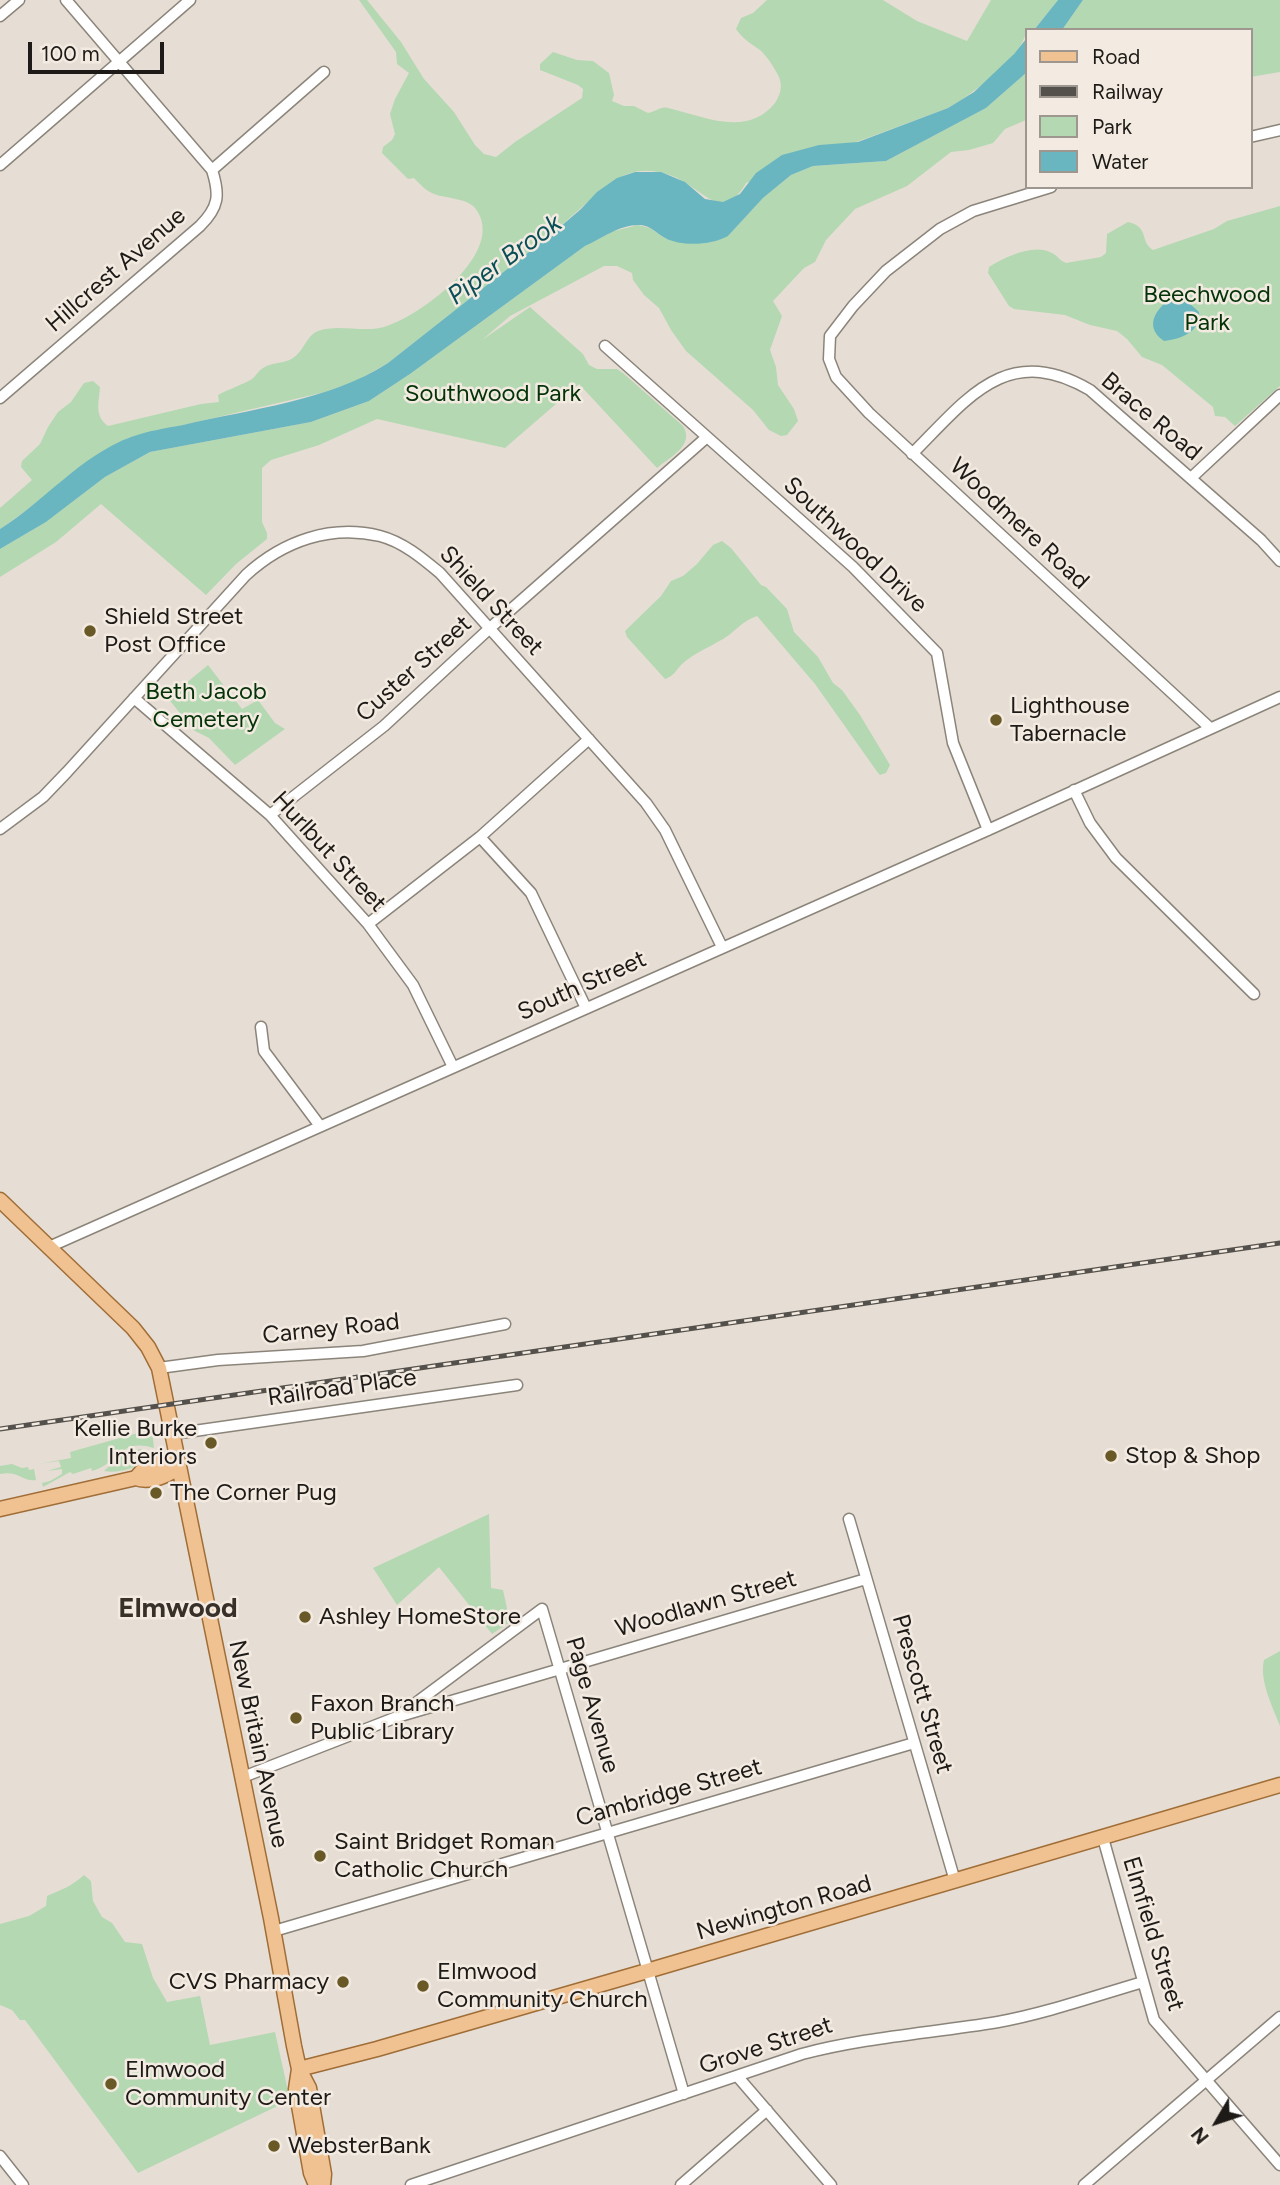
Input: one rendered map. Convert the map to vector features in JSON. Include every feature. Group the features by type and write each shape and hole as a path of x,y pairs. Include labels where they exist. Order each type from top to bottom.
{"main road":[{"name":"New Britain Avenue","path":"0,1200 133,1328 148,1347 159,1368 274,1931 299,2069 309,2088 324,2174 323,2185"},
{"path":"0,1509 136,1478 144,1469 166,1460 178,1465"},
{"name":"Newington Road","path":"299,2069 647,1972 1280,1785"},
{"name":"New Britain Avenue","path":"299,2069 296,2089 311,2174 316,2185"}],"street":[{"path":"0,16 19,0"},
{"path":"66,0 212,170 324,72"},
{"path":"0,165 190,0"},
{"path":"1252,137 1280,130"},
{"name":"Hillcrest Avenue","path":"0,398 210,215 216,203 218,187 212,170"},
{"name":"Woodmere Road","path":"1044,189 973,211 940,229 886,271 853,306 830,336 829,359 836,377 912,454 1210,728"},
{"name":"Southwood Drive","path":"605,346 853,567 937,653 953,743 988,830"},
{"name":"Brace Road","path":"912,454 968,397 988,383 1018,373 1041,371 1068,377 1090,390 1279,556"},
{"path":"1191,478 1280,396"},
{"name":"Custer Street","path":"270,815 384,726 490,628 707,437"},
{"name":"Shield Street","path":"0,829 43,797 265,557 321,534 343,532 381,537 414,551 440,573 646,803 665,831 722,947"},
{"name":"South Street","path":"49,1247 988,830 1280,697"},
{"name":"Hurlbut Street","path":"134,698 270,815 368,924 413,985 453,1067"},
{"path":"368,924 481,837 589,739"},
{"path":"1073,790 1090,823 1116,858 1254,994"},
{"path":"481,837 531,893 586,1007"},
{"path":"261,1027 264,1051 320,1126"},
{"name":"Carney Road","path":"159,1368 213,1361 363,1350 505,1324"},
{"name":"Railroad Place","path":"173,1434 517,1385"},
{"name":"Prescott Street","path":"849,1520 955,1881"},
{"name":"Woodlawn Street","path":"243,1777 397,1717 866,1579"},
{"name":"Woodlawn Street","path":"397,1717 542,1609"},
{"name":"Page Avenue","path":"542,1609 684,2094"},
{"name":"Cambridge Street","path":"274,1931 914,1743"},
{"name":"Elmfield Street","path":"1102,1838 1154,2020 1280,2165"},
{"name":"Grove Street","path":"411,2185 845,2042 1000,2021 1064,2006 1143,1982"},
{"path":"1084,2185 1280,2017"},
{"path":"738,2077 831,2185"},
{"path":"681,2185 767,2110"},
{"path":"0,2156 23,2185"}],"green space":[{"path":"359,0 367,0 401,42 424,79 454,112 475,145 484,154 496,157 582,98 583,89 578,85 540,70 540,64 553,52 577,60 593,61 609,73 614,95 612,101 624,106 634,106 648,113 665,108 724,122 738,122 764,114 775,103 780,91 779,77 768,59 736,29 741,18 753,13 767,0 883,0 917,21 967,41 991,0 1058,0 1036,28 1024,28 1024,40 995,74 948,108 746,183 739,194 724,202 710,199 680,179 665,173 640,171 625,175 595,195 531,250 388,363 356,381 325,392 128,438 0,529 0,508 32,480 21,467 22,461 40,444 58,412 71,402 84,383 93,381 100,387 99,413 108,426 219,402 218,395 252,379 263,368 293,358 318,331 335,328 379,328 402,320 439,295 471,261 480,243 482,225 475,208 466,202 428,191 414,178 408,179 382,153 383,147 395,134 390,114 409,73 397,64 396,52"},
{"path":"1083,0 1280,0 1280,72 1252,77 1252,28 1063,28"},
{"name":"Southwood Park","path":"1024,75 1024,121 1005,129 993,143 951,152 907,186 855,209 826,240 815,262 804,268 773,301 782,316 770,350 778,385 794,409 798,421 787,435 781,436 769,430 753,410 686,351 659,308 644,295 633,280 632,273 617,266 604,266 510,316 482,340 530,307 583,354 589,365 597,369 617,369 623,373 683,426 686,433 686,439 679,450 657,468 579,384 505,448 377,419 319,445 271,460 262,468 262,522 267,539 236,564 206,595 101,504 56,542 0,577 0,549 46,522 105,477 150,452 311,422 369,401 585,246 614,231 638,225 650,228 666,239 728,236 763,198 791,175 813,166 886,161 986,108"},
{"name":"Beechwood Park","path":"1280,206 1280,386 1235,426 1225,417 1215,416 1213,407 1162,365 1142,357 1117,331 1090,325 1065,315 1014,309 1009,306 988,273 989,267 1028,250 1045,250 1066,263 1101,257 1106,253 1107,234 1128,222 1139,227 1146,243 1153,250 1214,229 1227,221"},
{"path":"722,541 761,585 787,609 794,632 818,657 833,683 842,690 860,715 890,765 886,773 878,773 815,684 757,616 693,656 665,679 627,637 625,631 661,596 671,581 683,576 713,545"},
{"name":"Beth Jacob Cemetery","path":"208,665 242,709 258,700 275,723 285,729 235,765 209,738 193,730 168,698"},
{"path":"152,1429 154,1448 134,1446 101,1468 73,1474 70,1472 43,1487 42,1483 62,1474 62,1469 47,1471 61,1467 59,1461 39,1464 71,1458 70,1452"},
{"path":"140,1449 155,1454 131,1468 104,1471 123,1453"},
{"path":"12,1464 34,1469 36,1480 0,1474 0,1466"},
{"path":"489,1514 491,1588 503,1590 510,1622 492,1634 439,1567 397,1605 373,1568"},
{"path":"1280,1651 1280,1726 1268,1694 1263,1668 1264,1660"},
{"path":"84,1875 91,1881 93,1901 102,1917 112,1923 125,1942 142,1944 153,1978 167,2002 200,1996 210,2045 275,2032 290,2100 138,2173 25,2020 20,2020 12,2010 0,2005 0,1924 29,1916 46,1906 47,1896 71,1885"}],"water":[{"path":"1058,0 1083,0 1063,28 1036,28"},
{"path":"1024,42 1024,75 986,108 886,161 813,166 791,175 763,198 728,236 714,241 680,243 641,225 612,232 585,246 369,401 311,422 150,452 105,477 46,522 0,549 0,529 95,455 113,445 150,431 315,395 365,376 388,363 553,233 597,192 617,178 635,172 661,172 685,182 705,199 723,202 740,194 756,173 782,155 819,145 858,142 948,108 974,92"},
{"path":"1175,295 1180,295 1199,312 1199,319 1189,333 1164,341 1157,335 1153,322 1158,310"}],"railway":[{"path":"0,1429 1280,1243"}],"place":[{"name":"Shield Street Post Office","path":"90,631"},
{"name":"Lighthouse Tabernacle","path":"996,720"},
{"name":"Kellie Burke Interiors","path":"211,1443"},
{"name":"Stop & Shop","path":"1111,1456"},
{"name":"The Corner Pug","path":"156,1493"},
{"name":"Ashley HomeStore","path":"305,1617"},
{"name":"Faxon Branch Public Library","path":"296,1718"},
{"name":"Saint Bridget Roman Catholic Church","path":"320,1856"},
{"name":"CVS Pharmacy","path":"343,1982"},
{"name":"Elmwood Community Church","path":"423,1986"},
{"name":"Elmwood Community Center","path":"111,2084"},
{"name":"WebsterBank","path":"274,2146"}],"district":[{"name":"Elmwood","path":"178,1609"}],"water label":[{"name":"Piper Brook","path":"505,260"}]}
